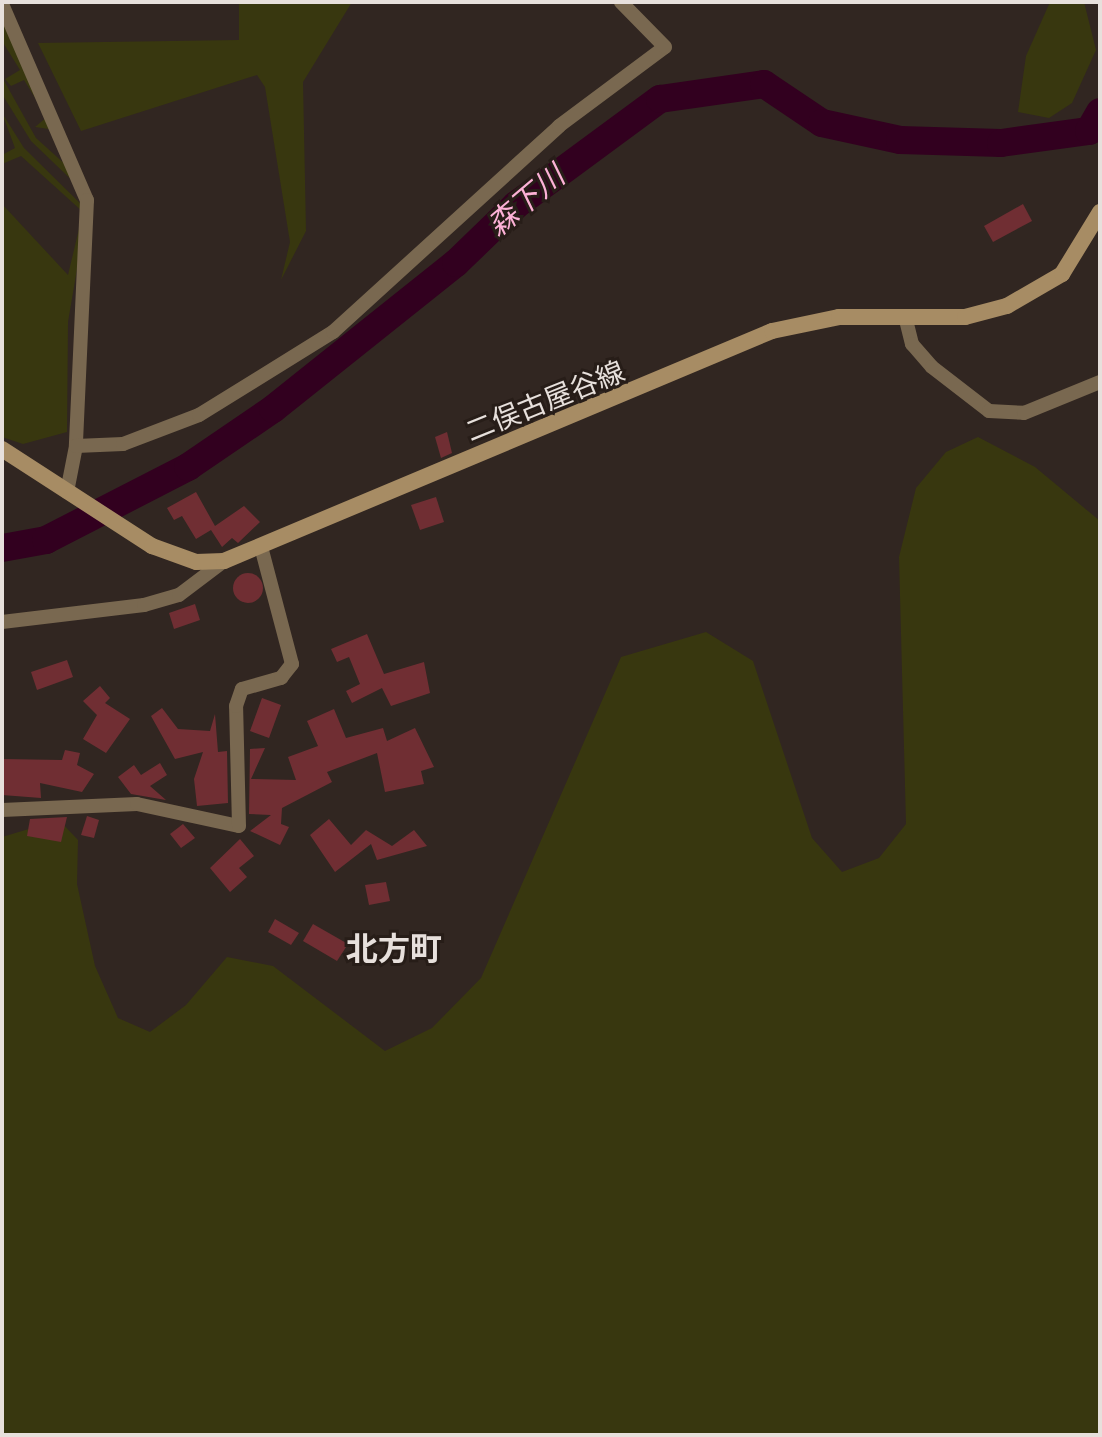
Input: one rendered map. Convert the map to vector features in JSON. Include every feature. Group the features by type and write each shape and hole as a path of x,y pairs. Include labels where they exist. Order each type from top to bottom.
{"main road":[{"name":"二俣古屋谷線","path":"2,449 152,546 196,562 224,561 772,331 839,317 906,320 965,317 1034,292 1062,274 1100,212"}],"street":[{"path":"76,446 123,444 199,415 333,332 559,126 665,47 621,2"},
{"path":"2,4 87,200 76,446 67,492"},
{"path":"906,320 912,344 932,367 989,411 1024,413 1100,382"},
{"path":"2,810 137,804 239,826 236,706 242,689 281,678 292,664 261,547"},
{"path":"2,622 144,605 179,595 224,561"}],"shaded area":[{"path":"239,2 352,2 303,82 306,231 281,280 290,242 265,87 257,75 81,131 38,43 239,40"},
{"path":"1050,2 1084,2 1096,50 1072,103 1049,118 1018,112 1026,56"},
{"path":"2,20 45,104 80,188 31,141 2,94 2,77 36,138 67,166 49,129 35,127 47,117 24,80 11,86 5,79 20,70 2,41"},
{"path":"2,113 24,148 87,210 68,322 67,432 23,444 2,437 2,204 68,275 83,212 21,156 2,164 2,155 15,148"},
{"path":"978,437 1035,467 1100,521 1100,1435 2,1435 2,837 59,820 78,840 77,884 95,966 118,1018 150,1032 186,1005 227,957 273,966 385,1051 432,1028 481,978 621,657 706,632 753,661 812,838 842,872 879,858 906,824 899,557 916,488 946,452"}],"building":[{"path":"1023,204 1032,221 993,242 984,226"},
{"path":"447,432 452,453 441,458 435,437"},
{"path":"196,492 215,526 244,506 260,522 238,543 232,538 222,547 211,530 196,539 182,516 174,520 167,508"},
{"path":"436,497 444,522 420,530 411,505"},
{"path":"248,573 259,577 263,588 259,599 248,603 237,599 233,588 237,577"},
{"path":"195,604 200,620 174,629 169,613"},
{"path":"367,634 384,674 424,662 430,693 391,706 382,688 352,703 346,691 360,684 349,657 337,662 331,649"},
{"path":"67,660 73,677 37,690 31,672"},
{"path":"100,686 110,698 105,703 130,719 106,753 83,739 97,715 83,701"},
{"path":"262,698 281,705 269,738 250,731"},
{"path":"162,708 178,729 210,731 215,714 218,752 227,751 228,803 197,806 194,779 203,752 175,759 151,716"},
{"path":"334,709 346,738 383,728 387,741 415,728 434,767 421,771 424,784 385,792 377,753 327,772 332,782 282,808 281,824 289,827 280,845 250,831 271,815 249,814 250,749 265,748 251,779 296,780 288,757 318,746 307,721"},
{"path":"65,750 80,753 77,765 94,774 82,792 40,783 41,798 2,795 2,759 62,760"},
{"path":"160,763 167,775 150,786 166,800 131,794 118,777 134,765 141,775"},
{"path":"87,816 99,820 94,838 81,835"},
{"path":"67,817 61,842 27,836 30,819"},
{"path":"329,819 351,845 366,830 392,846 414,830 427,846 377,860 371,844 335,872 310,835"},
{"path":"183,824 195,838 181,848 170,834"},
{"path":"240,839 254,856 239,868 247,877 230,892 210,868"},
{"path":"386,882 390,901 369,905 365,885"},
{"path":"275,919 299,933 291,945 268,932"},
{"path":"313,924 348,944 337,961 303,941"}],"waterway":[{"name":"森下川","path":"2,548 46,540 188,467 273,409 456,263 516,205 660,99 764,84 822,123 900,140 1001,143 1089,131 1100,112"}],"district":[{"name":"北方町","path":"394,949"}]}
